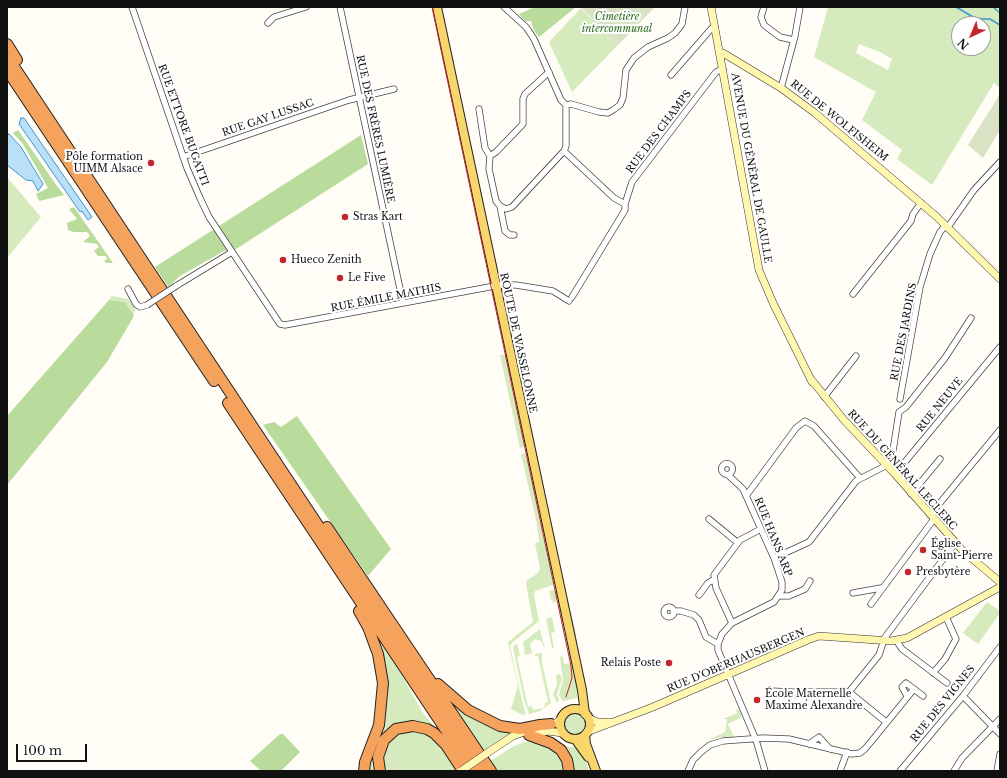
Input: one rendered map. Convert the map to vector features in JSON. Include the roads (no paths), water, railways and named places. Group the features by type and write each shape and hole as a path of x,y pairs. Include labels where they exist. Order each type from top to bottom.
{"highway":[{"path":"7,44 47,109 62,138"},
{"path":"7,56 481,771"},
{"path":"7,70 473,771"},
{"path":"7,77 46,135 70,165"},
{"path":"246,416 325,523 491,771"},
{"path":"286,490 308,530 368,627 378,654 383,683 379,725 362,771"},
{"path":"370,590 427,670 445,691 474,713 510,729 526,729 550,724"},
{"path":"510,729 528,724"},
{"path":"380,771 378,757 384,740 396,729 413,726 427,729 434,733 446,745 462,771"},
{"path":"529,735 537,736 556,746 567,760 569,771"}],"main road":[{"name":"ROUTE DE WASSELONNE","path":"437,7 587,716"},
{"name":"AVENUE DU GÉNÉRAL DE GAULLE","path":"711,7 759,270 796,350"},
{"name":"RUE DE WOLFISHEIM","path":"720,52 781,88 868,157 947,226 1000,279"},
{"name":"RUE DU GÉNÉRAL LECLERC","path":"796,350 812,382 824,397 895,474 955,543 971,559 1000,582"},
{"name":"RUE D'OBERHAUSBERGEN","path":"586,733 606,727 614,722 653,707 819,636 884,640 907,638 1000,587"},
{"path":"572,710 578,699 580,682"},
{"path":"562,733 560,724 564,714 572,710 580,710 587,716 590,724 586,733 586,744 596,771"},
{"name":"RUE D'OBERHAUSBERGEN","path":"587,716 597,722 614,722"},
{"path":"466,771 520,733 561,719"},
{"path":"462,771 491,753 529,735 548,731 562,733 569,738 575,739 586,733"},
{"path":"575,739 589,760 592,771"}],"street":[{"name":"RUE ETTORE BUGATTI","path":"132,7 183,157 200,198 232,252 280,324"},
{"path":"268,23 274,17 306,7"},
{"name":"RUE DES FRÈRES LUMIÈRE","path":"340,7 402,302"},
{"path":"500,206 506,209 512,207 564,151 566,105 561,100 534,39 526,27 504,7"},
{"path":"566,105 571,104 608,113 620,105 626,70 634,58 648,48 675,33 682,24 685,7"},
{"path":"764,7 761,17 764,25 780,37 793,40"},
{"path":"781,88 800,7"},
{"path":"671,75 711,29 715,27"},
{"name":"RUE DES CHAMPS","path":"571,299 625,210 625,204 632,182 716,72 722,69"},
{"path":"490,156 496,152 523,124 524,99 526,94 549,72"},
{"name":"RUE GAY LUSSAC","path":"183,157 359,97 394,89"},
{"path":"479,109 485,148 490,156 489,168 496,200 500,206 505,231 510,235 514,235"},
{"path":"564,151 614,198 625,204"},
{"name":"RUE DES JARDINS","path":"900,399 920,287 930,254 940,232 947,226 974,190 1000,162"},
{"path":"853,294 911,220 921,202"},
{"path":"128,289 136,304 140,307 147,305 232,252"},
{"name":"RUE ÉMILE MATHIS","path":"280,324 285,326 402,302 516,284 553,291 571,299"},
{"path":"774,558 809,542 846,493 860,478 887,466 892,457 899,412 906,407 945,358 971,318"},
{"name":"RUE NEUVE","path":"895,474 1000,347"},
{"path":"824,397 856,356"},
{"path":"746,496 796,428 805,421 814,426 860,478"},
{"path":"871,604 932,517 1000,430"},
{"path":"911,494 940,459"},
{"name":"RUE HANS ARP","path":"728,475 743,489 774,558 782,582 779,596"},
{"path":"709,519 737,542"},
{"path":"732,623 713,580 714,575 737,542 760,529"},
{"path":"849,692 879,655 884,640 955,543"},
{"path":"699,595 708,583 713,580"},
{"path":"765,771 756,740 718,650 718,644 722,634 732,623 774,602 779,596 789,596 805,589 810,581"},
{"path":"853,593 881,588"},
{"path":"673,611 681,611 694,615 706,637 718,644"},
{"path":"933,674 956,639 946,617"},
{"path":"896,640 902,649 933,674 947,683"},
{"name":"RUE DES VIGNES","path":"900,771 963,696 1000,647"},
{"path":"907,696 902,687 906,683 923,696"},
{"path":"688,771 693,760 710,745 723,742 756,740 763,738 789,739 857,754 862,751 914,688"},
{"path":"771,691 806,693 849,692 886,722"},
{"path":"792,692 792,701 802,702 806,693"},
{"path":"963,696 994,726 1000,734"},
{"path":"954,771 962,758 1000,719"},
{"path":"809,744 818,737 830,749"},
{"path":"840,771 847,752"},
{"path":"997,771 1000,754"}],"water":[{"path":"21,118 24,118 92,217 88,220 82,211 80,212 19,124"},
{"path":"9,134 21,147 43,184 38,191 33,181 26,180 7,165 7,136"}],"waterway":[{"path":"956,7 973,17 990,19 1000,25"},
{"path":"993,7 1000,13"}],"tram line":[{"path":"432,7 571,666 572,678 566,697"}],"place":[{"name":"Pôle formation UIMM Alsace","path":"151,163"},
{"name":"Stras Kart","path":"345,217"},
{"name":"Hueco Zenith","path":"283,260"},
{"name":"Le Five","path":"340,278"},
{"name":"Église Saint-Pierre","path":"923,550"},
{"name":"Presbytère","path":"908,572"},
{"name":"Relais Poste","path":"669,663"},
{"name":"École Maternelle Maxime Alexandre","path":"757,700"}],"park label":[{"name":"Cimetière intercommunal","path":"617,22"}]}
